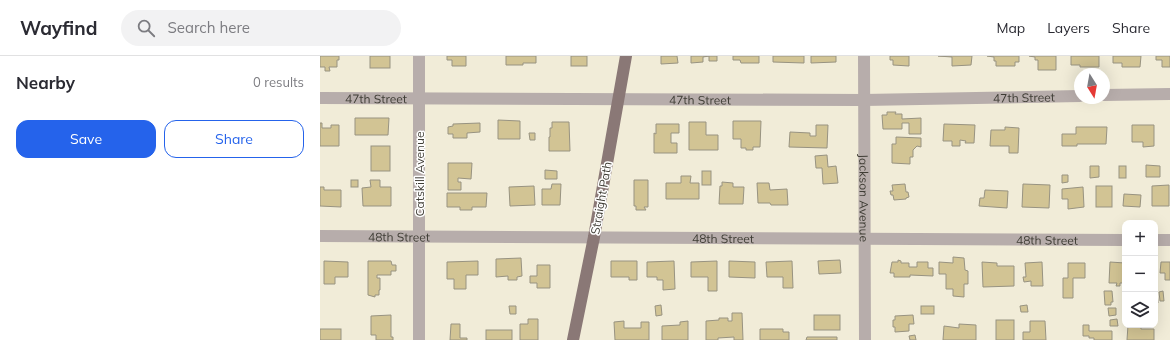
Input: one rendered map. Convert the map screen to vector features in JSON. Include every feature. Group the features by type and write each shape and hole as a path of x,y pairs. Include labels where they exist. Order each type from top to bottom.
{"main road":[{"name":"Straight Path","path":"573,340 594,237 626,56"}],"street":[{"name":"Catskill Avenue","path":"419,56 419,340"},
{"name":"Jackson Avenue","path":"864,56 865,340"},
{"path":"1110,95 1170,94"},
{"name":"47th Street","path":"320,98 864,100 1074,96"},
{"name":"48th Street","path":"320,236 1122,240"},
{"path":"1158,240 1170,240"}],"building":[{"path":"320,56 339,56 339,60 337,60 337,67 329,67 330,71 325,71 325,67 320,67"},
{"path":"370,56 390,56 390,68 370,68"},
{"path":"447,56 466,56 466,66 452,66 452,60 447,60"},
{"path":"506,56 536,56 536,63 506,65"},
{"path":"571,56 587,56 587,66 571,66"},
{"path":"661,56 677,56 678,63 661,64"},
{"path":"691,56 709,56 703,57 703,62 691,63"},
{"path":"709,56 717,56 717,61 709,61"},
{"path":"733,56 759,56 759,63 741,63 740,60 733,60"},
{"path":"773,56 804,56 804,63 773,62"},
{"path":"811,56 836,56 836,62 811,63"},
{"path":"890,56 909,56 909,66 893,65 893,60 890,60"},
{"path":"938,56 972,56 971,65 952,66 952,57"},
{"path":"987,56 1019,56 1019,62 1015,62 1015,66 996,66 994,57"},
{"path":"1029,56 1056,56 1056,70 1038,70 1038,60 1035,60 1035,57"},
{"path":"1071,56 1099,56 1099,67 1080,67 1080,65 1071,65"},
{"path":"1113,56 1141,56 1140,67 1122,67 1122,63 1113,63"},
{"path":"1156,56 1170,56 1170,67 1162,67 1162,60 1156,60"},
{"path":"887,112 902,114 902,119 921,118 921,134 909,134 909,123 902,123 902,129 883,129 882,115 887,115"},
{"path":"355,118 389,118 388,135 355,135"},
{"path":"498,120 520,121 520,139 498,139"},
{"path":"733,121 761,121 760,147 753,147 753,150 741,148 741,139 733,139"},
{"path":"552,122 569,122 570,151 549,151 549,137"},
{"path":"689,122 706,122 706,135 718,135 718,150 689,150"},
{"path":"320,123 322,123 322,128 331,128 331,125 339,125 339,146 320,146"},
{"path":"480,123 480,132 467,133 467,138 453,138 453,134 448,134 448,127 453,126 453,124"},
{"path":"656,124 679,124 679,133 671,133 671,143 677,143 677,153 654,153 654,133 656,134"},
{"path":"944,124 975,125 974,143 965,143 966,141 960,140 960,146 952,146 952,141 943,141"},
{"path":"816,125 828,125 827,148 789,147 790,132 810,133 810,136 816,136"},
{"path":"1132,125 1154,125 1154,146 1143,147 1143,142 1132,142"},
{"path":"1005,127 1019,128 1018,153 1009,153 1009,146 990,146 991,130 1005,130"},
{"path":"1076,127 1107,127 1106,144 1077,144 1077,146 1062,146 1062,134 1076,134"},
{"path":"529,133 535,133 535,140 530,140"},
{"path":"896,137 921,138 921,147 917,146 913,150 913,157 910,157 910,164 892,163 892,144 896,144"},
{"path":"371,146 390,146 390,171 371,171"},
{"path":"827,155 828,167 836,166 838,183 823,184 822,168 816,168 815,156"},
{"path":"448,163 472,163 471,179 458,178 458,182 461,182 461,190 448,190"},
{"path":"1146,165 1160,166 1160,177 1146,177"},
{"path":"1090,166 1099,166 1099,177 1090,178"},
{"path":"1119,166 1126,166 1126,178 1119,178"},
{"path":"545,170 557,171 557,179 545,179"},
{"path":"702,171 711,171 711,185 702,185"},
{"path":"1062,175 1068,175 1068,182 1062,183"},
{"path":"681,176 691,176 690,183 699,183 699,199 666,199 666,183 681,183"},
{"path":"351,180 358,180 358,187 351,187"},
{"path":"370,180 380,180 380,187 391,187 391,206 363,206 362,188 371,187"},
{"path":"634,180 648,180 648,207 644,207 646,210 636,210 636,206 634,206"},
{"path":"722,182 733,183 733,187 744,187 743,204 719,204 720,186 722,186"},
{"path":"757,183 769,183 770,190 787,189 788,205 758,203"},
{"path":"552,184 561,184 560,205 542,205 542,189 551,189"},
{"path":"905,184 906,192 908,192 909,197 906,199 894,200 890,191 893,191 892,185"},
{"path":"1023,184 1050,185 1049,208 1022,207"},
{"path":"1169,185 1169,206 1152,206 1152,186"},
{"path":"534,186 535,205 510,206 509,187"},
{"path":"1096,186 1112,186 1112,207 1096,207"},
{"path":"320,187 324,187 324,190 341,190 341,207 320,206"},
{"path":"1083,187 1084,207 1068,209 1068,199 1062,199 1062,189"},
{"path":"985,190 1008,191 1007,208 979,206 980,198 984,198"},
{"path":"447,193 487,193 486,207 472,207 472,210 460,210 460,207 447,207"},
{"path":"1124,194 1141,195 1140,207 1123,206"},
{"path":"953,257 964,258 965,270 968,271 968,284 964,284 964,297 953,296 953,289 946,289 946,274 939,274 939,262 953,263"},
{"path":"521,258 522,276 517,277 517,280 508,280 508,276 496,277 496,259"},
{"path":"840,260 841,273 819,274 818,261"},
{"path":"898,260 901,261 901,263 909,263 909,267 917,267 917,262 928,262 928,268 933,268 933,276 910,275 910,277 894,277 894,273 890,273 892,262 898,262"},
{"path":"324,261 348,262 348,277 335,277 335,284 324,284"},
{"path":"368,261 391,261 392,265 396,265 396,271 391,271 391,275 377,275 377,278 380,278 380,290 379,295 375,295 375,297 368,295"},
{"path":"478,261 478,275 466,275 466,289 454,289 454,279 447,279 447,262"},
{"path":"611,261 637,261 637,280 629,280 629,277 611,277"},
{"path":"674,261 675,289 663,290 663,280 657,280 657,277 647,277 647,262"},
{"path":"717,261 717,291 708,291 708,277 691,277 691,262"},
{"path":"729,261 755,262 755,278 729,277"},
{"path":"792,261 793,288 783,288 783,277 767,277 766,262"},
{"path":"982,262 997,263 997,266 1014,266 1014,286 983,287"},
{"path":"1042,262 1043,286 1031,286 1031,281 1024,282 1023,277 1026,277 1025,263"},
{"path":"1110,262 1122,263 1122,283 1120,283 1120,286 1116,286 1117,283 1109,283"},
{"path":"1161,262 1170,262 1170,280 1165,280 1165,273 1160,273"},
{"path":"1068,263 1085,263 1085,278 1073,278 1073,298 1063,298 1063,278 1068,278"},
{"path":"537,265 550,265 550,288 537,288 537,283 530,283 530,276 537,276"},
{"path":"1104,291 1112,291 1113,302 1111,302 1111,305 1105,305"},
{"path":"1163,291 1164,301 1160,301 1159,292"},
{"path":"661,305 662,315 656,316 655,306"},
{"path":"1027,305 1028,312 1021,312 1020,306"},
{"path":"509,306 516,306 516,314 510,314"},
{"path":"921,306 934,306 934,314 921,314"},
{"path":"1108,308 1116,308 1116,315 1109,316"},
{"path":"732,313 742,313 743,340 734,340 734,337 718,338 718,340 706,340 706,321 719,320 719,318 728,318 728,321 732,321"},
{"path":"391,315 391,337 393,337 393,340 376,340 376,335 371,335 371,316"},
{"path":"814,315 840,315 840,330 814,330"},
{"path":"913,315 914,324 909,324 909,331 895,332 893,320 895,320 895,316"},
{"path":"528,319 538,319 538,340 520,340 520,324 528,324"},
{"path":"1117,319 1118,326 1110,326 1110,320"},
{"path":"996,320 1014,320 1014,340 996,340"},
{"path":"624,321 624,328 641,328 641,322 649,322 649,340 615,340 614,322"},
{"path":"688,321 688,340 662,340 662,326 680,325 680,322"},
{"path":"1030,321 1045,321 1046,340 1023,340 1023,332 1030,332"},
{"path":"451,324 460,324 460,338 467,338 467,340 450,340"},
{"path":"959,324 976,325 976,340 943,340 944,326 959,328"},
{"path":"1083,325 1089,325 1089,331 1112,331 1112,340 1094,340 1094,338 1089,338 1089,336 1083,336"},
{"path":"1128,328 1154,329 1154,340 1127,340"},
{"path":"320,329 341,329 341,340 320,340"},
{"path":"760,329 783,329 783,332 789,332 789,340 760,340"},
{"path":"486,330 512,330 512,340 486,340"},
{"path":"915,335 916,340 910,340 909,336"},
{"path":"807,337 837,337 837,340 806,340"}]}
